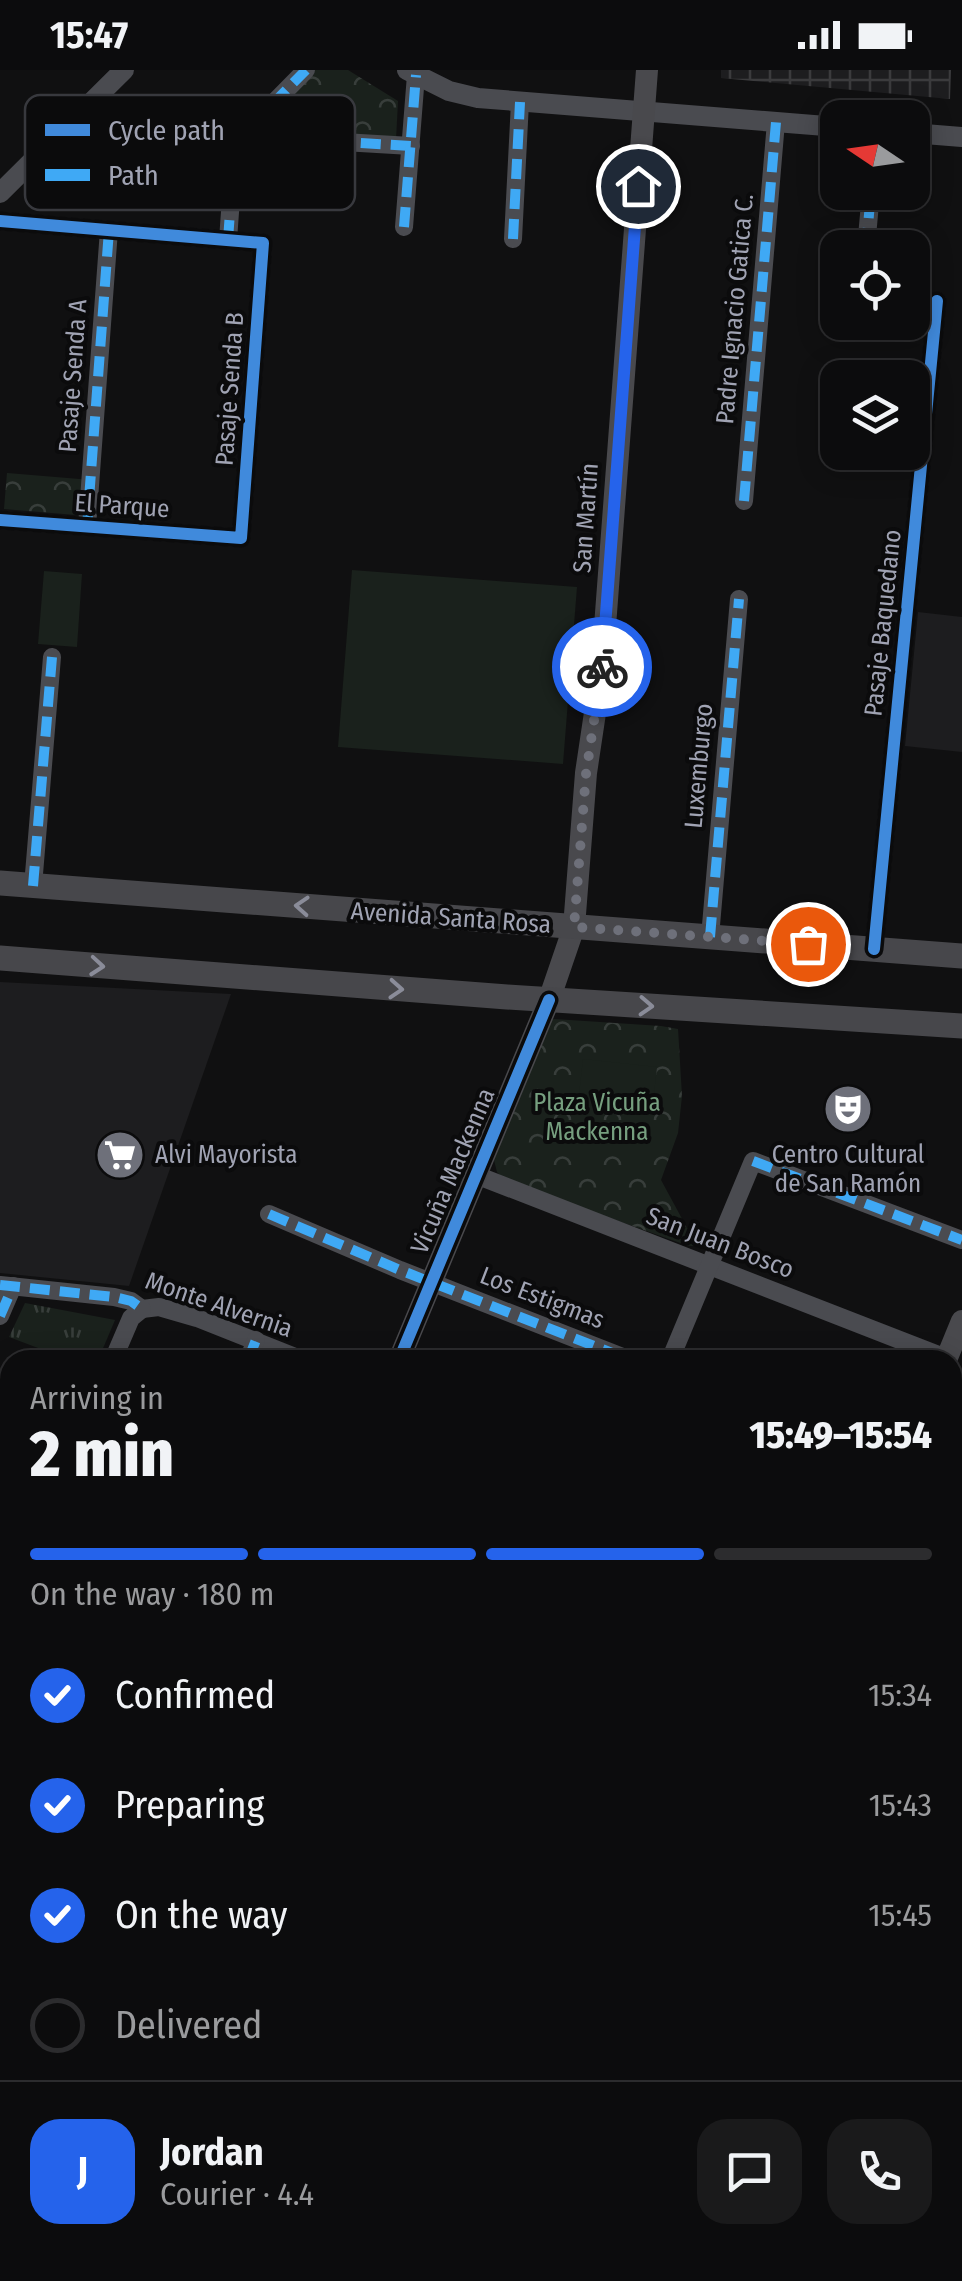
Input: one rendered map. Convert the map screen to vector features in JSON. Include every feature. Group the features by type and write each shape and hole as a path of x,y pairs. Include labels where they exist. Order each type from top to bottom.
{"main road":[{"path":"644,112 647,70"},
{"name":"San Martín","path":"574,927 586,774 602,666 644,112"},
{"name":"Avenida Santa Rosa","path":"0,883 962,956"},
{"name":"Vicuña Mackenna","path":"403,1350 548,1000 574,927"},
{"path":"0,958 548,1000 962,1026"},
{"path":"950,1350 962,1321"}],"street":[{"path":"99,95 124,70"},
{"path":"282,95 306,70"},
{"path":"404,227 412,72 464,95 820,126"},
{"path":"513,240 520,102"},
{"name":"Padre Ignacio Gatica C.","path":"744,501 776,122"},
{"path":"930,134 962,137"},
{"path":"355,143 411,146"},
{"path":"0,192 25,168"},
{"path":"0,221 228,240 230,210"},
{"name":"Pasaje Senda A","path":"86,526 109,230"},
{"name":"Pasaje Senda B","path":"228,240 263,243 242,538"},
{"name":"Pasaje Baquedano","path":"874,950 937,301"},
{"name":"El Parque","path":"0,520 242,538"},
{"name":"Luxemburgo","path":"710,938 738,599"},
{"path":"33,886 52,657"},
{"path":"674,1350 753,1161 962,1240"},
{"name":"San Juan Bosco","path":"476,1174 923,1350"},
{"name":"Los Estigmas","path":"270,1214 604,1350"},
{"path":"0,1316 6,1285"},
{"name":"Monte Alvernia","path":"6,1285 114,1297 142,1308 159,1307 280,1350"},
{"path":"117,1350 131,1318 142,1308"},
{"path":"252,1350 256,1340"}],"shaded area":[{"path":"721,70 951,70 950,99 721,78"},
{"path":"918,612 962,617 962,752 905,746"},
{"path":"0,982 231,994 129,1286 0,1273"}],"green space":[{"path":"314,70 348,70 398,101 396,139 355,137 355,95 290,95"},
{"path":"7,473 91,480 88,516 4,509"},
{"path":"352,570 577,587 563,764 338,747"},
{"path":"44,571 82,574 77,647 38,644"},
{"name":"Plaza Vicuña Mackenna","path":"549,1021 678,1029 682,1096 678,1133 661,1180 687,1228 710,1234 703,1243 686,1245 505,1181 497,1172 494,1160"},
{"path":"583,1059 657,1067 652,1111 578,1104"},
{"path":"25,1303 115,1320 102,1350 43,1350 9,1337"}],"marked path":[{"path":"281,95 306,70"},
{"path":"404,227 416,75"},
{"path":"513,239 520,102"},
{"path":"744,501 776,122"},
{"path":"355,143 411,146"},
{"path":"228,240 230,210"},
{"path":"868,230 869,210"},
{"path":"87,526 109,230"},
{"path":"710,937 739,599"},
{"path":"33,886 52,657"},
{"path":"753,1161 962,1240"},
{"path":"269,1214 604,1350"},
{"path":"0,1285 114,1297 131,1301 142,1309"},
{"path":"0,1316 13,1286"},
{"path":"252,1350 256,1340"}],"cycle path":[{"path":"0,221 263,243 241,538 0,520"},
{"path":"874,949 937,301"},
{"path":"403,1350 549,1000"}],"way so far":[{"path":"602,667 586,774 574,927 808,944"}],"place":[{"name":"Centro Cultural de San Ramón","path":"848,1109"},
{"name":"Alvi Mayorista","path":"120,1155"}],"route":[{"path":"602,667 638,186"}]}
